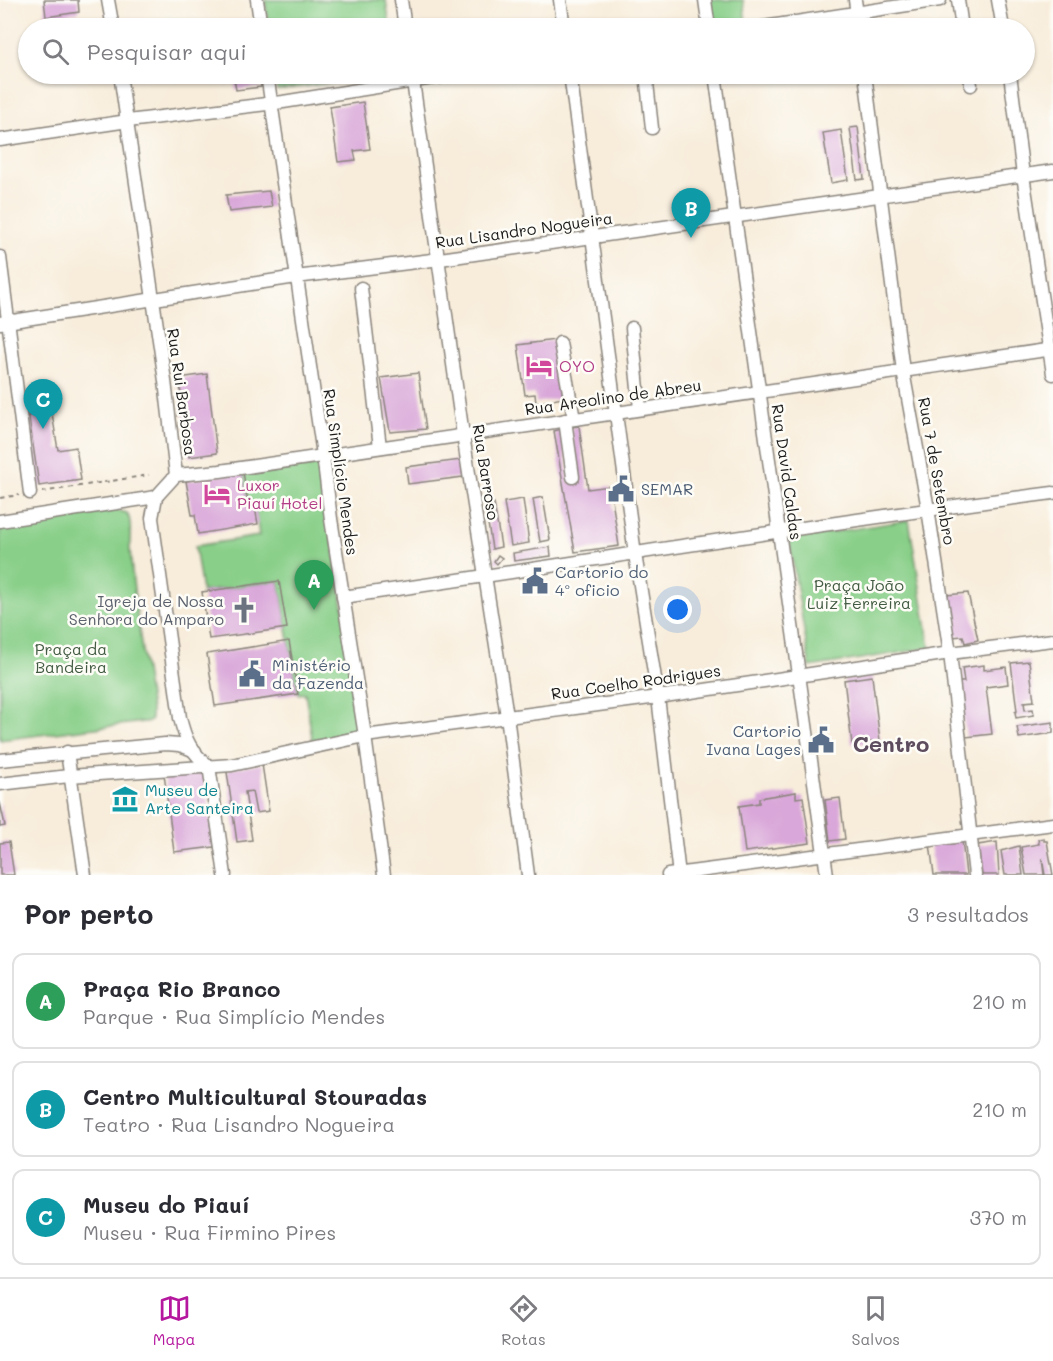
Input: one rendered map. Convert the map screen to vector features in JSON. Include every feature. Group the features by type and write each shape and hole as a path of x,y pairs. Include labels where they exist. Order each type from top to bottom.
{"street":[{"path":"108,0 111,18"},
{"path":"257,0 260,18"},
{"path":"401,0 404,18"},
{"path":"560,0 563,18"},
{"path":"705,0 708,18"},
{"path":"855,0 858,18"},
{"path":"824,18 940,0"},
{"path":"958,0 961,18"},
{"path":"998,0 1001,18"},
{"name":"Rua Rui Barbosa","path":"122,84 165,381 176,475 156,497"},
{"name":"Rua Simplício Mendes","path":"268,84 384,875"},
{"path":"0,140 270,103 374,84"},
{"name":"Rua Barroso","path":"414,84 463,435 507,716 528,875"},
{"path":"571,84 634,554 658,697 675,874 1053,824"},
{"path":"647,84 651,128"},
{"name":"Rua David Caldas","path":"716,84 733,218 800,675 826,875"},
{"name":"Rua 7 de Setembro","path":"865,84 903,371 928,509 950,652 975,875"},
{"path":"1011,84 1053,374"},
{"name":"Rua Lisandro Nogueira","path":"5,322 296,277 733,218 1053,171"},
{"path":"0,257 5,322 30,494"},
{"path":"361,288 380,447"},
{"path":"632,328 640,409"},
{"path":"560,343 573,477"},
{"name":"Rua Areolino de Abreu","path":"176,475 220,471 1051,350"},
{"path":"343,597 928,509 1053,493"},
{"path":"0,520 156,497 152,518 180,718 189,748 210,766 225,875"},
{"name":"Rua Coelho Rodrigues","path":"69,777 224,765 365,736 658,697 950,652 1053,640"},
{"path":"0,760 165,744 189,748 224,765"},
{"path":"67,752 85,875"},
{"path":"0,784 69,777"}],"path":[{"path":"0,498 149,475"}],"green space":[{"path":"265,0 386,0 389,18 268,18"},
{"path":"708,0 743,0 745,18 711,18"},
{"path":"276,84 322,84 277,90"},
{"path":"320,460 363,733 313,744 305,693 298,694 279,581 202,592 195,546 259,536 255,507 249,508 243,472"},
{"name":"Praça da Bandeira","path":"116,510 127,513 130,521 134,589 151,721 0,740 0,527"},
{"name":"Praça João Luiz Ferreira","path":"909,520 930,648 810,667 789,539"}],"building":[{"path":"44,0 78,0 79,12 46,17"},
{"path":"235,84 261,84 261,87 236,90"},
{"path":"363,102 370,149 354,151 356,160 338,162 330,107"},
{"path":"858,127 864,179 857,180 850,128"},
{"path":"841,130 848,180 831,183 823,133"},
{"path":"269,191 272,207 229,212 226,195"},
{"name":"OYO","path":"555,340 563,398 536,403 535,394 525,395 518,345"},
{"path":"418,373 426,429 390,432 381,378"},
{"path":"207,374 217,453 189,457 179,378"},
{"path":"51,407 58,450 76,447 81,480 39,486 28,410"},
{"path":"579,426 588,489 610,486 619,546 575,552 554,431 562,429 569,482 579,481 571,427"},
{"path":"461,460 463,477 408,484 406,467"},
{"name":"Luxor Piauí Hotel","path":"243,472 249,508 255,507 258,524 198,534 186,481"},
{"path":"543,497 550,540 540,542 533,499"},
{"path":"523,499 529,543 511,546 504,502"},
{"path":"494,503 501,547 492,549 485,504"},
{"path":"550,547 551,556 514,561 513,553"},
{"path":"498,555 502,558 497,564 494,561"},
{"name":"Igreja de Nossa Senhora do Amparo","path":"279,581 287,628 209,639 202,592"},
{"path":"968,593 978,640 965,643 963,636 952,637 946,595"},
{"name":"Ministério da Fazenda","path":"289,641 298,694 215,706 207,654"},
{"path":"1029,661 1034,701 1024,702 1025,710 1033,709 1034,715 1016,718 1011,663"},
{"path":"984,665 984,670 1006,667 1008,684 986,687 992,734 966,737 959,682 964,682 962,668"},
{"path":"872,676 880,741 852,744 844,680"},
{"path":"1053,722 1053,733 1019,738 1017,727"},
{"path":"262,764 269,811 256,813 252,791 245,792 252,840 237,842 227,772 228,769"},
{"path":"204,769 214,847 174,852 164,774"},
{"path":"796,792 796,798 803,797 810,843 745,852 739,806 759,803 759,798"},
{"path":"840,798 845,839 830,841 825,800"},
{"path":"0,802 5,826 0,827"},
{"path":"1044,838 1044,841 1047,841 1053,875 1045,875 1042,858 1044,875 1026,875 1021,847 1039,844 1038,839"},
{"path":"962,840 966,875 934,875 930,844"},
{"path":"9,842 14,875 0,875 0,843"},
{"path":"997,842 999,875 982,875 978,845"},
{"path":"1019,846 1023,875 1005,875 1001,851"}],"place":[{"name":"Centro Multicultural Stouradas","path":"691,238"},
{"name":"OYO","path":"539,366"},
{"name":"Museu do Piauí","path":"43,429"},
{"name":"SEMAR","path":"621,489"},
{"name":"Luxor Piauí Hotel","path":"217,494"},
{"name":"Cartorio do 4º oficio","path":"535,581"},
{"name":"Igreja de Nossa Senhora do Amparo","path":"244,610"},
{"name":"Praça Rio Branco","path":"314,610"},
{"name":"Ministério da Fazenda","path":"252,674"},
{"name":"Cartorio Ivana Lages","path":"821,740"},
{"name":"Museu de Arte Santeira","path":"125,799"}],"district":[{"name":"Centro","path":"891,744"}]}
